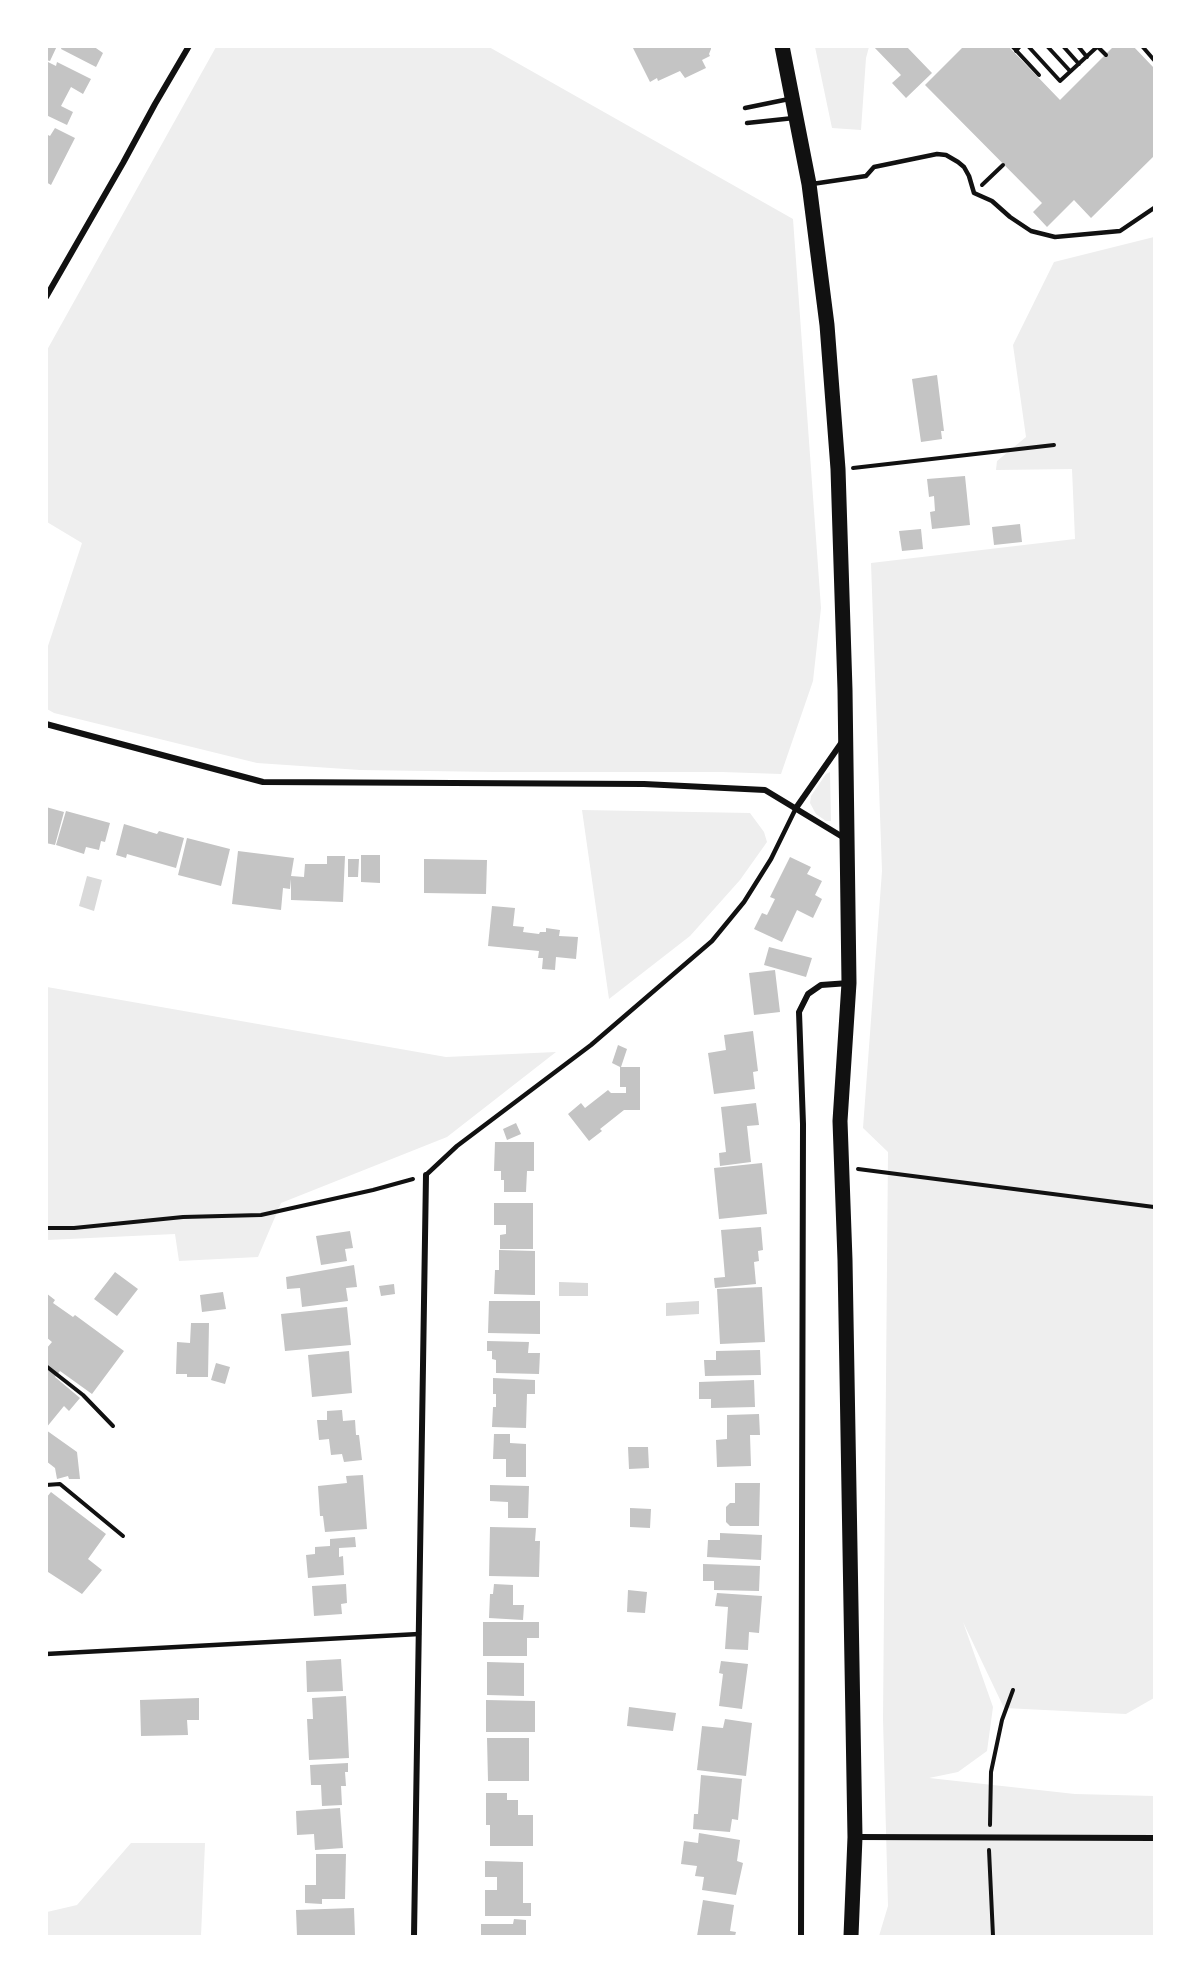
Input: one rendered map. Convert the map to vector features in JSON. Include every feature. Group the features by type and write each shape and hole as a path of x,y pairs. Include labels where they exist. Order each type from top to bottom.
{"main road":[{"path":"782,46 809,184 827,325 838,469 849,983 840,1121 855,1837 851,1936"}],"street":[{"path":"46,297 189,46"},
{"path":"46,724 263,783 644,784 765,790 847,839"},
{"path":"796,808 845,738"},
{"path":"801,1936 803,1227 799,1012 808,994 821,985 849,983"},
{"path":"414,1936 426,1175"},
{"path":"855,1837 1155,1838"}],"lane":[{"path":"745,108 793,98"},
{"path":"747,123 797,117"},
{"path":"809,184 866,176 874,167 937,154 946,155 964,167 974,193 992,201 1031,231 1054,237 1120,231 1155,208"},
{"path":"426,1175 457,1146 591,1045 712,941 744,902 771,859 796,808"},
{"path":"48,1654 419,1634"}],"path":[{"path":"1012,46 1039,75"},
{"path":"1016,51 1020,46"},
{"path":"1028,46 1060,81 1098,47 1106,55"},
{"path":"1047,46 1070,71"},
{"path":"1052,51 1057,46"},
{"path":"1063,46 1079,64"},
{"path":"1078,46 1087,57"},
{"path":"1142,46 1155,60"},
{"path":"974,193 1004,165"},
{"path":"838,469 1054,445"},
{"path":"842,1167 1155,1207"},
{"path":"46,1228 183,1216 261,1215 373,1190 426,1175"},
{"path":"46,1366 83,1395 113,1426"},
{"path":"46,1485 60,1484 123,1536"},
{"path":"993,1936 991,1772 1002,1720 1013,1690"}],"shaded area":[{"path":"216,47 489,47 793,219 821,608 813,681 781,774 360,770 257,763 54,713 47,709 47,649 82,543 47,522 47,350"},
{"path":"815,47 869,47 866,58 861,130 832,128"},
{"path":"1154,237 1154,1698 1126,1714 1004,1708 963,1622 993,1707 987,1751 958,1772 929,1778 1075,1794 1154,1796 1154,1936 879,1936 888,1906 883,1719 888,1152 863,1128 882,871 871,563 1075,539 1072,469 996,470 997,461 1026,437 1013,345 1054,262"},
{"path":"830,772 831,821 826,821 816,814 810,803 811,796 826,774"},
{"path":"582,810 750,813 764,832 767,842 740,880 690,936 609,999"},
{"path":"87,876 102,880 94,911 79,906"},
{"path":"47,987 446,1057 556,1052 447,1137 281,1203 258,1257 179,1261 175,1234 47,1240"},
{"path":"559,1282 588,1283 588,1296 559,1296"},
{"path":"699,1301 699,1314 666,1316 666,1303"},
{"path":"131,1843 205,1843 201,1936 47,1936 47,1912 77,1905"}],"building":[{"path":"46,46 57,46 50,61 46,60"},
{"path":"62,46 93,46 103,53 96,67 61,49"},
{"path":"632,46 711,46 711,49 710,56 702,60 706,68 685,78 680,71 658,81 657,78 650,82"},
{"path":"873,46 906,46 932,73 906,98 892,83 901,75"},
{"path":"964,46 1008,46 1060,100 1114,46 1133,46 1154,68 1154,156 1091,218 1074,200 1047,227 1033,212 1042,203 925,85"},
{"path":"46,61 56,66 57,62 91,79 83,94 71,87 61,106 73,112 67,125 46,115"},
{"path":"55,128 75,138 51,185 46,182 46,134 50,136"},
{"path":"937,375 944,431 941,431 942,439 921,442 912,379"},
{"path":"965,476 970,525 932,529 930,512 935,511 934,496 929,497 927,479"},
{"path":"1020,524 1022,542 994,545 992,527"},
{"path":"921,529 923,549 902,551 899,531"},
{"path":"46,807 64,812 55,845 46,843"},
{"path":"66,811 110,823 105,842 101,841 99,850 86,847 84,854 56,845"},
{"path":"124,824 157,834 159,831 184,838 176,868 127,854 126,858 116,855"},
{"path":"187,838 230,849 221,886 178,875"},
{"path":"238,851 294,858 291,876 304,877 305,864 327,864 327,856 345,856 343,902 291,900 291,879 290,889 283,888 281,910 232,904"},
{"path":"361,855 380,855 380,883 361,882"},
{"path":"790,857 811,867 807,874 822,881 815,895 822,899 813,918 797,910 782,942 754,929 762,913 767,915 775,899 770,897"},
{"path":"348,859 359,859 358,877 348,877"},
{"path":"424,859 487,860 486,894 424,893"},
{"path":"492,906 515,908 513,926 524,927 523,932 539,934 546,932 546,928 560,930 559,936 578,937 576,959 556,957 555,970 542,969 543,958 538,958 539,951 488,946"},
{"path":"769,947 812,958 806,977 764,965"},
{"path":"775,970 780,1012 754,1015 749,973"},
{"path":"753,1031 758,1071 753,1072 755,1089 714,1094 708,1053 726,1050 724,1035"},
{"path":"618,1045 627,1049 621,1067 640,1067 640,1110 624,1110 589,1141 568,1114 581,1103 585,1108 608,1090 611,1093 626,1093 626,1087 620,1087 620,1067 612,1063"},
{"path":"756,1103 759,1125 747,1126 751,1162 720,1166 719,1153 726,1152 721,1107"},
{"path":"516,1123 521,1134 507,1140 503,1129"},
{"path":"495,1142 534,1142 534,1171 527,1171 526,1192 504,1192 501,1171 494,1171"},
{"path":"762,1163 767,1214 719,1219 714,1168"},
{"path":"494,1203 533,1203 533,1249 500,1249 500,1235 506,1234 506,1225 494,1225"},
{"path":"761,1227 763,1250 758,1251 759,1261 754,1262 756,1284 715,1288 714,1278 725,1277 721,1230"},
{"path":"350,1231 353,1248 345,1249 347,1261 321,1265 316,1236"},
{"path":"499,1250 535,1251 535,1295 494,1294 495,1270 499,1270"},
{"path":"354,1265 357,1287 346,1288 348,1301 302,1307 300,1288 287,1289 286,1277"},
{"path":"115,1272 138,1289 117,1316 94,1299"},
{"path":"394,1284 395,1294 381,1296 379,1286"},
{"path":"762,1287 765,1342 720,1344 717,1289"},
{"path":"223,1292 226,1309 202,1312 200,1295"},
{"path":"46,1293 55,1300 53,1303 73,1317 75,1315 124,1351 92,1394 60,1371 55,1377 80,1398 69,1411 64,1406 46,1428 46,1349 52,1342 46,1337"},
{"path":"489,1301 540,1301 540,1334 488,1333"},
{"path":"347,1307 351,1345 285,1351 281,1314"},
{"path":"191,1323 209,1323 208,1377 187,1377 187,1374 176,1374 177,1342 190,1343"},
{"path":"487,1341 529,1342 528,1353 540,1353 539,1374 496,1373 496,1360 492,1359 492,1351 487,1351"},
{"path":"760,1350 761,1375 705,1376 704,1360 716,1360 716,1351"},
{"path":"349,1351 352,1393 312,1397 308,1355"},
{"path":"216,1363 230,1367 225,1384 211,1380"},
{"path":"493,1378 535,1380 535,1394 527,1394 526,1428 492,1427 493,1407 496,1407"},
{"path":"754,1380 755,1407 711,1408 711,1399 699,1399 699,1382"},
{"path":"342,1410 343,1421 355,1420 362,1460 344,1462 342,1454 331,1455 329,1439 319,1440 317,1420 327,1420 327,1411"},
{"path":"759,1414 760,1435 750,1435 751,1466 717,1467 716,1440 727,1439 727,1415"},
{"path":"46,1430 77,1452 80,1479 69,1479 68,1476 57,1479 55,1468 46,1461"},
{"path":"494,1434 510,1434 510,1443 526,1444 526,1477 506,1477 506,1459 493,1459"},
{"path":"628,1447 648,1447 649,1468 629,1469"},
{"path":"363,1475 367,1529 325,1532 323,1516 320,1516 318,1486 347,1483 346,1476"},
{"path":"735,1483 760,1483 759,1526 730,1526 726,1522 726,1507 730,1503 735,1503"},
{"path":"490,1485 529,1486 528,1518 508,1518 508,1502 490,1501"},
{"path":"51,1492 106,1534 88,1559 102,1570 82,1594 48,1572 46,1574 46,1498"},
{"path":"630,1508 651,1509 650,1528 630,1527"},
{"path":"490,1527 536,1528 535,1541 540,1541 539,1577 489,1576"},
{"path":"720,1533 762,1535 761,1560 707,1557 708,1540 720,1540"},
{"path":"355,1537 356,1547 339,1548 339,1557 343,1556 344,1575 308,1578 306,1555 315,1554 315,1547 330,1546 330,1539"},
{"path":"703,1564 760,1566 759,1591 714,1590 714,1581 703,1581"},
{"path":"346,1584 347,1603 341,1604 342,1614 314,1616 312,1586"},
{"path":"494,1584 513,1585 513,1605 524,1605 523,1620 489,1618 490,1594 493,1594"},
{"path":"628,1590 647,1592 645,1613 627,1612"},
{"path":"717,1593 762,1596 759,1633 749,1632 748,1650 725,1649 728,1607 715,1606"},
{"path":"483,1622 539,1622 539,1638 527,1638 527,1656 483,1656"},
{"path":"341,1659 343,1691 307,1692 306,1661"},
{"path":"721,1661 748,1664 742,1709 719,1706 723,1674 719,1673"},
{"path":"487,1662 524,1663 524,1696 487,1695"},
{"path":"346,1696 349,1758 309,1760 307,1719 313,1719 312,1698"},
{"path":"199,1698 199,1720 187,1720 188,1735 141,1736 140,1700"},
{"path":"486,1700 535,1701 535,1732 486,1732"},
{"path":"629,1707 676,1713 673,1731 627,1726"},
{"path":"725,1719 752,1723 746,1776 697,1770 702,1726 723,1728"},
{"path":"487,1738 529,1738 529,1781 488,1781"},
{"path":"348,1763 348,1772 345,1772 346,1786 341,1786 342,1805 322,1806 321,1785 311,1785 310,1765"},
{"path":"701,1775 742,1779 738,1820 732,1819 730,1832 693,1829 694,1814 698,1814"},
{"path":"486,1793 507,1793 507,1800 518,1800 518,1815 533,1815 533,1846 490,1846 490,1825 486,1825"},
{"path":"340,1808 343,1848 315,1850 314,1834 297,1835 296,1811"},
{"path":"699,1833 740,1840 737,1861 743,1863 736,1895 702,1890 704,1877 695,1876 697,1866 681,1864 684,1841 698,1843"},
{"path":"316,1854 346,1854 345,1899 322,1899 322,1904 305,1903 305,1885 316,1885"},
{"path":"485,1861 523,1862 523,1903 531,1903 531,1916 485,1916 485,1890 497,1890 497,1877 485,1877"},
{"path":"703,1900 734,1905 730,1931 736,1932 735,1936 697,1936"},
{"path":"354,1908 355,1936 297,1936 296,1910"},
{"path":"514,1919 526,1920 526,1936 481,1936 481,1924 513,1924"}]}
